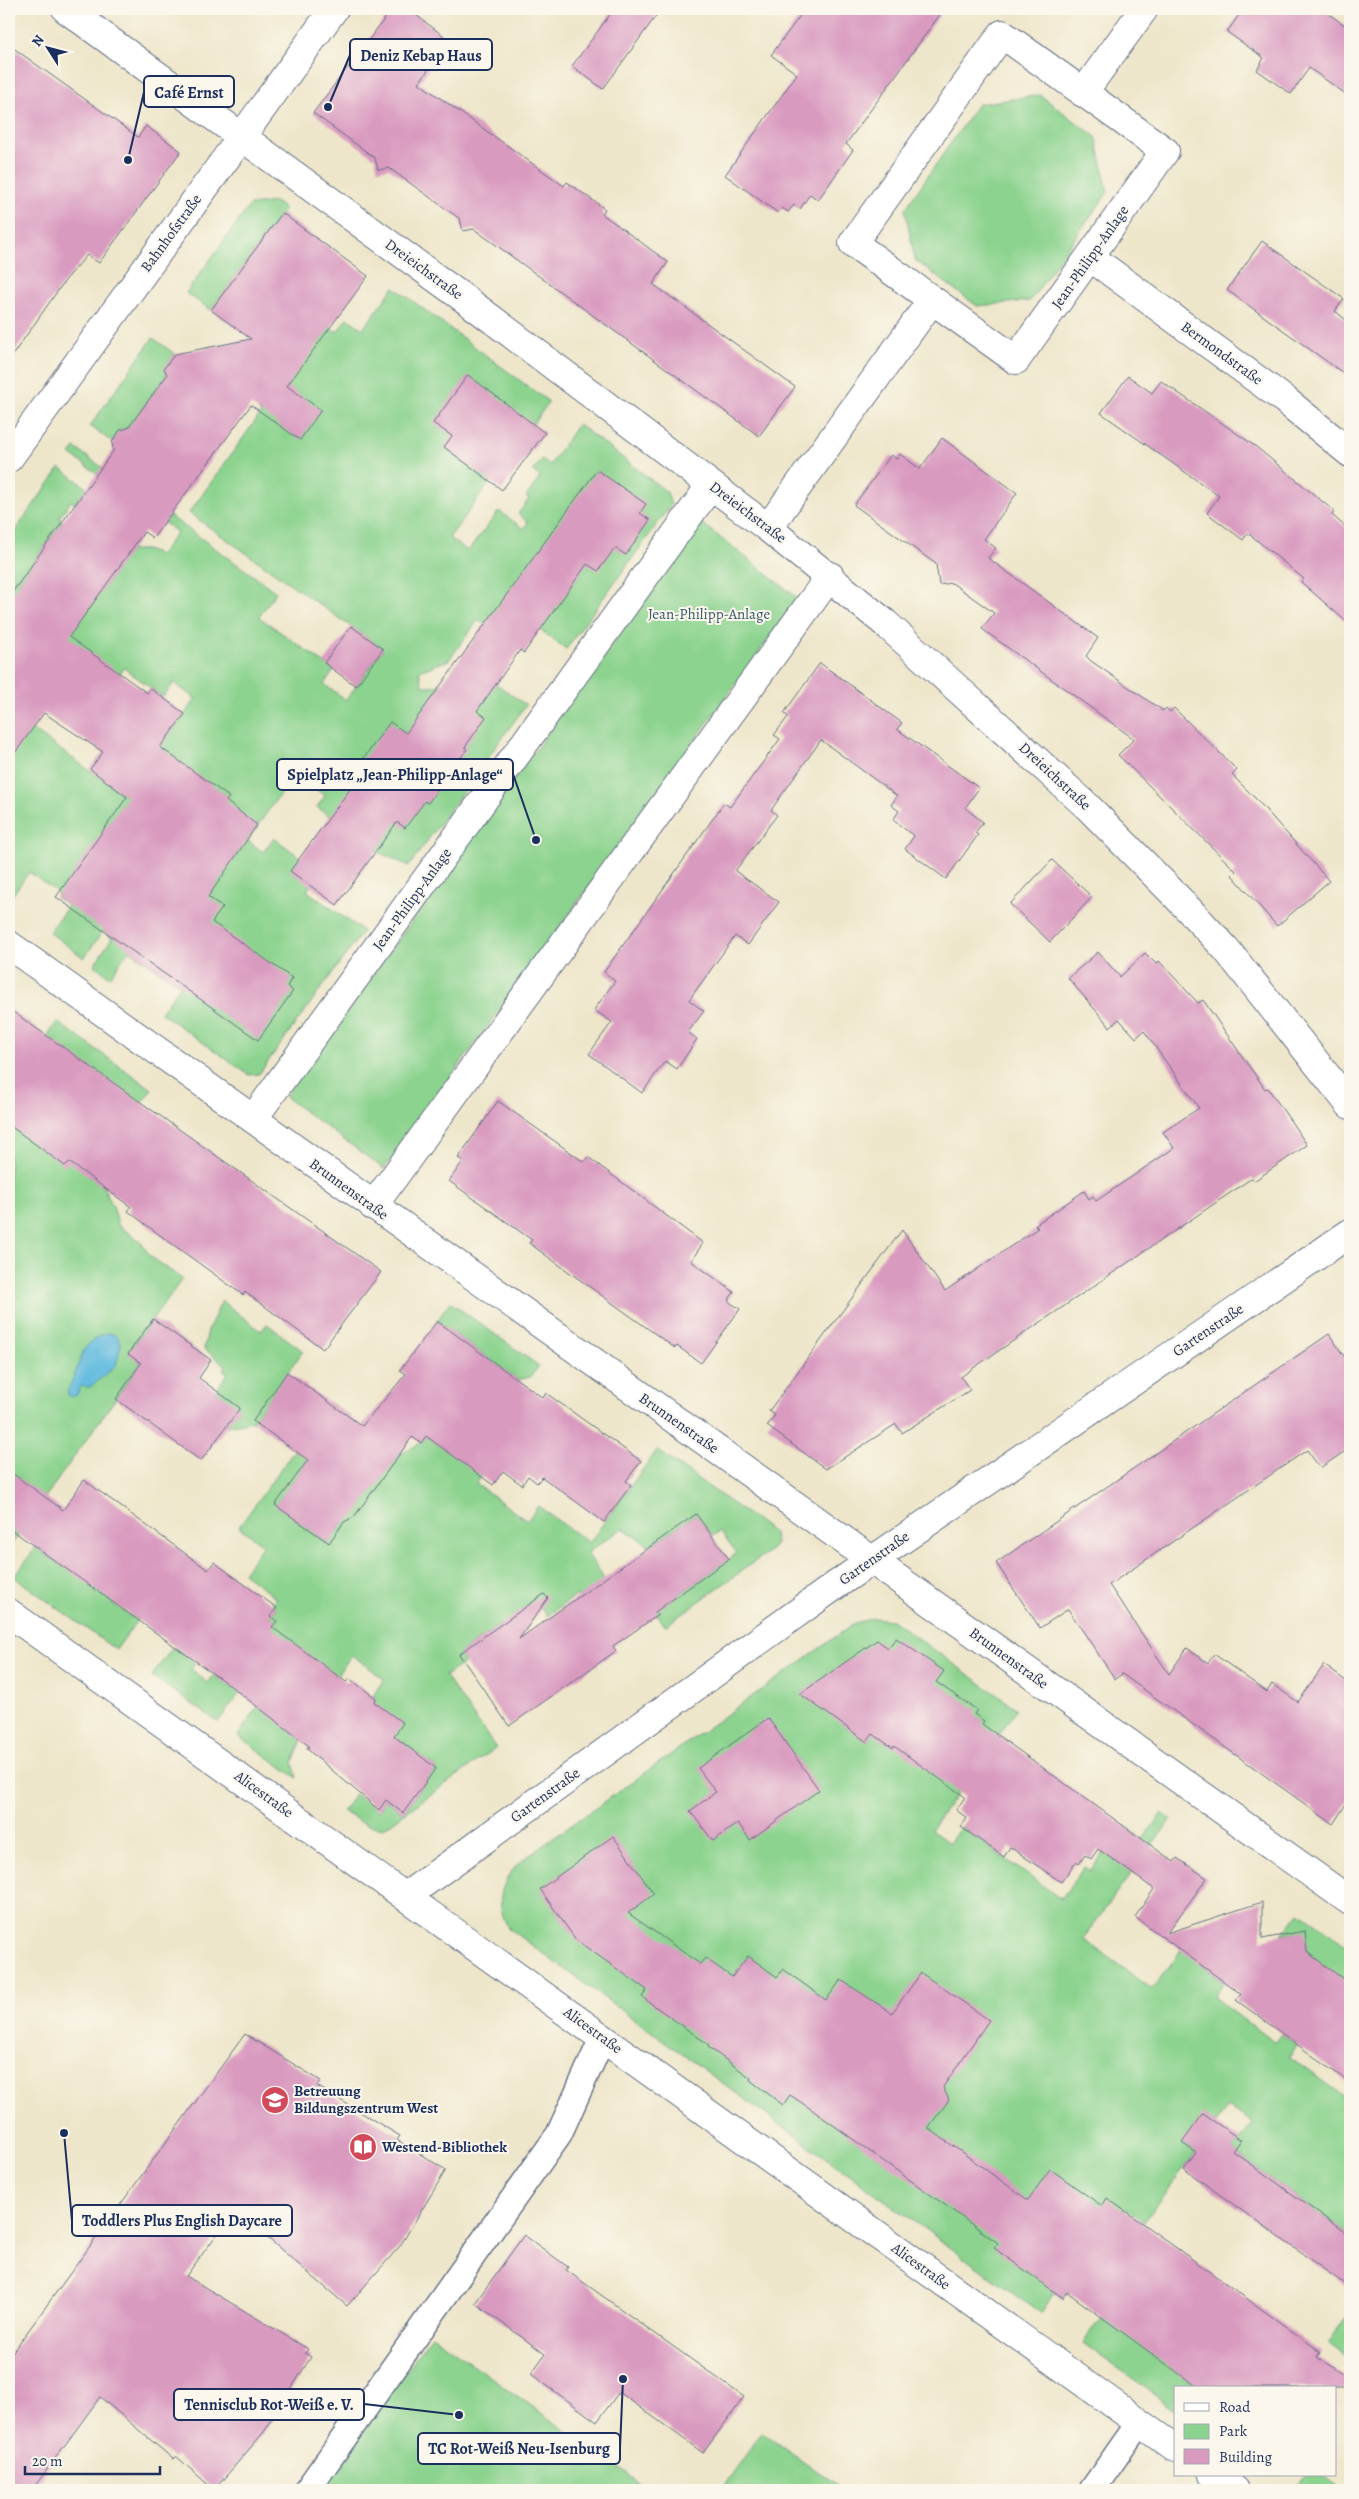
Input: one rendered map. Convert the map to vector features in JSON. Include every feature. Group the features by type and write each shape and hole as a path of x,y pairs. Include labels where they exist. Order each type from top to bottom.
{"street":[{"name":"Dreieichstraße","path":"66,9 477,308 830,576 976,703 1138,856 1226,949 1350,1105"},
{"name":"Bahnhofstraße","path":"9,458 334,9"},
{"path":"1083,93 1144,9"},
{"name":"Jean-Philipp-Anlage","path":"1002,34 1165,151 1090,257 1016,360 853,243 1002,34"},
{"name":"Bermondstraße","path":"1090,257 1285,400 1350,453"},
{"path":"768,528 932,300"},
{"name":"Jean-Philipp-Anlage","path":"253,1120 711,484"},
{"path":"373,1206 830,576"},
{"name":"Brunnenstraße","path":"9,945 1350,1901"},
{"name":"Gartenstraße","path":"406,1896 872,1560 1350,1234"},
{"name":"Alicestraße","path":"9,1613 1174,2447"},
{"path":"1214,2476 1234,2490"}],"lane":[{"path":"307,2490 559,2134 603,2037"},
{"path":"1092,2490 1140,2423"}],"green space":[{"path":"1040,95 1096,137 1108,192 1030,301 977,306 915,260 905,209 978,104"},
{"path":"275,202 285,209 211,310 186,293 250,205"},
{"path":"394,287 549,402 449,538 468,551 499,511 524,529 528,522 518,514 529,499 526,497 540,477 533,471 542,459 550,465 578,424 667,492 671,505 566,649 540,630 493,630 478,620 449,660 419,671 423,686 496,684 526,705 409,866 376,851 317,807 325,796 295,774 247,840 263,852 274,838 320,872 307,891 363,931 259,1074 249,1075 161,1013 180,985 129,950 110,977 94,965 112,938 103,931 84,958 49,932 68,906 56,897 58,893 29,872 9,900 9,794 11,791 9,789 9,713 124,795 196,699 174,683 163,697 124,668 79,731 9,682 9,539 60,468 87,488 75,504 71,501 59,518 63,521 19,582 78,624 111,578 120,550 146,550 160,555 177,532 70,454 75,448 276,592 259,617 334,670 324,684 346,700 383,649 189,513 261,413 258,410 330,327 337,332 347,318 363,329"},
{"path":"153,338 175,354 165,368 167,375 128,428 120,430 112,442 90,426"},
{"name":"Jean-Philipp-Anlage","path":"700,522 798,598 384,1169 285,1097"},
{"path":"57,1022 152,1089 89,1176 102,1185 113,1206 118,1225 140,1241 150,1256 182,1279 128,1353 141,1363 9,1548 9,1421 14,1413 9,1409 9,1393 13,1387 9,1384 9,1090"},
{"path":"222,1301 261,1331 267,1324 303,1351 253,1421 227,1426 203,1408 228,1373 223,1370 226,1365 204,1349 208,1330"},
{"path":"450,1302 539,1366 530,1377 518,1380 437,1321"},
{"path":"329,1402 350,1417 317,1448 276,1505 328,1543 400,1454 421,1443 426,1436 437,1444 442,1438 498,1452 476,1484 527,1521 538,1506 589,1543 657,1450 774,1533 776,1544 772,1549 665,1626 654,1609 683,1592 737,1553 720,1531 712,1536 696,1514 650,1546 623,1528 587,1553 607,1583 581,1601 577,1595 547,1616 541,1608 497,1627 459,1654 464,1663 445,1676 496,1748 384,1828 367,1825 342,1811 355,1794 378,1811 386,1800 403,1813 436,1768 394,1736 374,1702 376,1698 373,1696 384,1679 352,1655 293,1733 302,1740 293,1762 297,1778 238,1736 261,1702 243,1689 218,1722 152,1676 173,1647 195,1663 191,1669 208,1683 214,1675 228,1686 276,1621 270,1616 277,1608 272,1604 276,1598 243,1573 263,1545 239,1527"},
{"path":"41,1540 46,1543 41,1551 64,1568 69,1561 113,1592 109,1601 131,1617 137,1610 142,1613 116,1650 14,1577"},
{"path":"874,1618 892,1620 1017,1709 931,1830 949,1843 961,1827 1061,1899 1084,1867 1090,1871 1124,1826 1143,1839 1162,1813 1171,1819 1083,1939 1152,1989 1186,1944 1204,1967 1224,1982 1213,1997 1275,2043 1282,2034 1297,2045 1289,2057 1350,2101 1350,2236 1233,2151 1252,2123 1228,2106 1216,2123 1182,2143 1196,2153 1144,2222 1126,2209 1063,2298 1055,2292 1041,2313 509,1929 504,1920 501,1894 508,1877 520,1862 855,1623"},
{"path":"1300,1912 1350,1948 1350,1984 1307,1953 1305,1939 1295,1933 1282,1935"},
{"path":"1105,2312 1197,2386 1174,2386 1174,2408 1083,2343"},
{"path":"1350,2312 1350,2360 1329,2344"},
{"path":"432,2335 649,2490 321,2490"},
{"path":"762,2432 844,2490 721,2490"},
{"path":"1306,2476 1322,2476 1342,2490 1295,2490"}],"water":[{"path":"108,1333 117,1336 121,1343 116,1366 90,1387 80,1386 77,1395 71,1397 68,1395 68,1389 83,1352 91,1342"}],"building":[{"path":"392,9 408,9 449,40 419,83 564,186 567,182 605,209 602,214 668,262 653,284 795,387 759,436 474,229 463,231 460,219 389,168 378,170 375,158 313,113"},
{"path":"614,9 661,9 603,89 572,66"},
{"path":"805,9 944,9 846,144 853,150 818,200 810,194 800,209 794,205 788,212 782,208 778,213 725,175 797,74 771,55"},
{"path":"1243,9 1322,9 1350,29 1350,97 1309,68 1291,94 1257,70 1264,58 1227,32"},
{"path":"9,45 138,137 146,126 181,151 99,263 87,255 64,282 9,360"},
{"path":"282,213 368,276 287,386 321,410 300,440 251,405 153,538 144,532 69,637 147,693 150,688 185,714 160,747 229,797 226,801 257,825 208,897 223,907 212,922 292,978 287,986 293,991 258,1040 56,897 127,797 90,769 103,752 44,713 9,761 9,597 113,451 112,442 120,430 128,428 167,375 164,368 175,354 251,339 211,310"},
{"path":"1262,241 1344,299 1335,311 1350,323 1350,378 1227,290"},
{"path":"468,375 545,433 502,490 444,447 452,436 433,423"},
{"path":"1128,376 1152,393 1161,381 1255,446 1334,511 1332,515 1350,531 1350,625 1301,582 1304,579 1248,533 1243,540 1207,513 1219,496 1101,413"},
{"path":"942,438 1017,493 984,539 996,548 988,558 1098,638 1086,656 1091,661 1163,711 1166,708 1170,712 1174,708 1237,770 1232,775 1258,801 1329,881 1277,926 1232,875 1236,871 1118,755 1134,739 982,629 994,613 952,583 939,585 936,564 854,505 891,455 897,459 900,454 920,469"},
{"path":"597,470 646,504 640,513 650,520 626,555 615,548 598,571 587,564 524,653 520,650 477,711 486,717 465,747 467,749 428,803 425,801 405,828 397,822 337,905 290,871 356,781 350,777 390,722 406,733"},
{"path":"351,626 383,649 356,686 324,663"},
{"path":"820,663 902,723 897,729 979,788 965,808 983,822 975,833 978,835 946,879 905,849 914,836 893,820 899,811 891,805 897,796 821,740 771,810 777,815 735,871 779,902 748,945 735,936 689,1000 704,1011 688,1032 697,1039 677,1069 665,1061 642,1093 589,1054 612,1022 594,1010 615,981 604,972 724,803 730,807 780,739 774,735 788,717 784,713"},
{"path":"1052,860 1092,897 1050,942 1010,904"},
{"path":"1098,952 1120,977 1145,953 1156,964 1159,961 1198,1003 1203,1000 1265,1089 1268,1088 1307,1145 1254,1181 1252,1178 969,1371 961,1377 970,1390 902,1433 896,1424 826,1469 767,1426 775,1415 769,1411 902,1230 945,1291 1038,1228 1035,1225 1084,1191 1089,1199 1093,1196 1096,1201 1174,1148 1163,1132 1199,1108 1144,1031 1136,1038 1119,1019 1110,1027 1068,978"},
{"path":"9,1009 381,1272 323,1349 245,1292 243,1295 157,1233 128,1211 131,1207 69,1162 65,1166 9,1125"},
{"path":"498,1101 584,1162 588,1157 703,1243 691,1261 734,1292 728,1301 740,1309 701,1363 677,1346 675,1348 562,1267 529,1243 532,1240 449,1181 463,1161 458,1158"},
{"path":"153,1319 211,1360 199,1378 240,1408 201,1461 116,1399 141,1363 128,1354"},
{"path":"437,1321 543,1398 546,1393 641,1461 626,1481 631,1485 604,1522 542,1477 537,1483 528,1476 522,1485 503,1471 493,1485 426,1436 421,1443 412,1437 354,1517 344,1522 329,1543 275,1505 308,1460 253,1421 287,1372 362,1426 406,1374 400,1370"},
{"path":"1329,1334 1350,1365 1350,1448 1320,1468 1307,1450 1109,1585 1169,1674 1187,1648 1208,1663 1214,1654 1267,1692 1272,1684 1298,1702 1324,1665 1350,1684 1350,1798 1333,1824 1122,1674 1115,1679 1068,1609 1040,1628 996,1563"},
{"path":"9,1471 63,1510 84,1480 208,1570 214,1562 277,1608 270,1616 277,1621 272,1627 346,1682 350,1679 376,1698 374,1702 403,1723 394,1736 436,1768 403,1813 386,1800 379,1810 307,1749 309,1746 229,1685 9,1528"},
{"path":"696,1514 729,1559 655,1612 658,1615 613,1646 616,1651 509,1726 459,1654 544,1594 548,1598 519,1639"},
{"path":"896,1638 944,1671 936,1682 977,1710 974,1714 984,1721 982,1724 1174,1862 1177,1858 1207,1878 1167,1933 1262,1902 1262,1939 1305,1931 1307,1952 1350,1984 1350,2083 1236,2000 1241,1994 1135,1917 1154,1889 1098,1849 1091,1859 1085,1855 1079,1864 1076,1862 1061,1882 1010,1847 1004,1857 961,1827 967,1818 956,1810 965,1797 894,1746 893,1748 873,1734 867,1742 800,1694 877,1640 888,1648"},
{"path":"768,1718 819,1790 750,1840 738,1823 713,1841 690,1811 716,1792 698,1768"},
{"path":"613,1836 654,1894 628,1913 700,1964 705,1958 732,1977 748,1956 777,1977 783,1969 826,2000 841,1980 892,2013 921,1973 989,2020 943,2087 949,2100 928,2128 1028,2200 1050,2169 1102,2206 1107,2198 1321,2352 1318,2357 1350,2380 1350,2388 1336,2388 1336,2386 1196,2386 1067,2292 1063,2298 994,2248 998,2243 808,2107 790,2095 783,2105 750,2080 751,2078 708,2047 709,2045 642,1997 647,1990 576,1940 540,1889"},
{"path":"245,2034 321,2081 317,2086 400,2136 397,2140 446,2170 400,2246 347,2306 235,2210 186,2276 308,2349 305,2353 311,2357 264,2432 214,2490 176,2456 173,2459 100,2397 32,2490 9,2490 9,2357"},
{"path":"1203,2114 1241,2140 1233,2151 1350,2236 1350,2288 1184,2169 1196,2153 1182,2143"},
{"path":"524,2235 568,2267 566,2270 744,2397 703,2453 619,2392 597,2422 531,2374 545,2354 475,2303"}],"place":[{"name":"Deniz Kebap Haus","path":"328,107"},
{"name":"Café Ernst","path":"128,160"},
{"name":"Spielplatz „Jean-Philipp-Anlage“","path":"536,840"},
{"name":"Betreuung Bildungszentrum West","path":"275,2100"},
{"name":"Toddlers Plus English Daycare","path":"64,2133"},
{"name":"Westend-Bibliothek","path":"363,2147"},
{"name":"TC Rot-Weiß Neu-Isenburg","path":"623,2379"},
{"name":"Tennisclub Rot-Weiß e. V.","path":"459,2415"}]}
